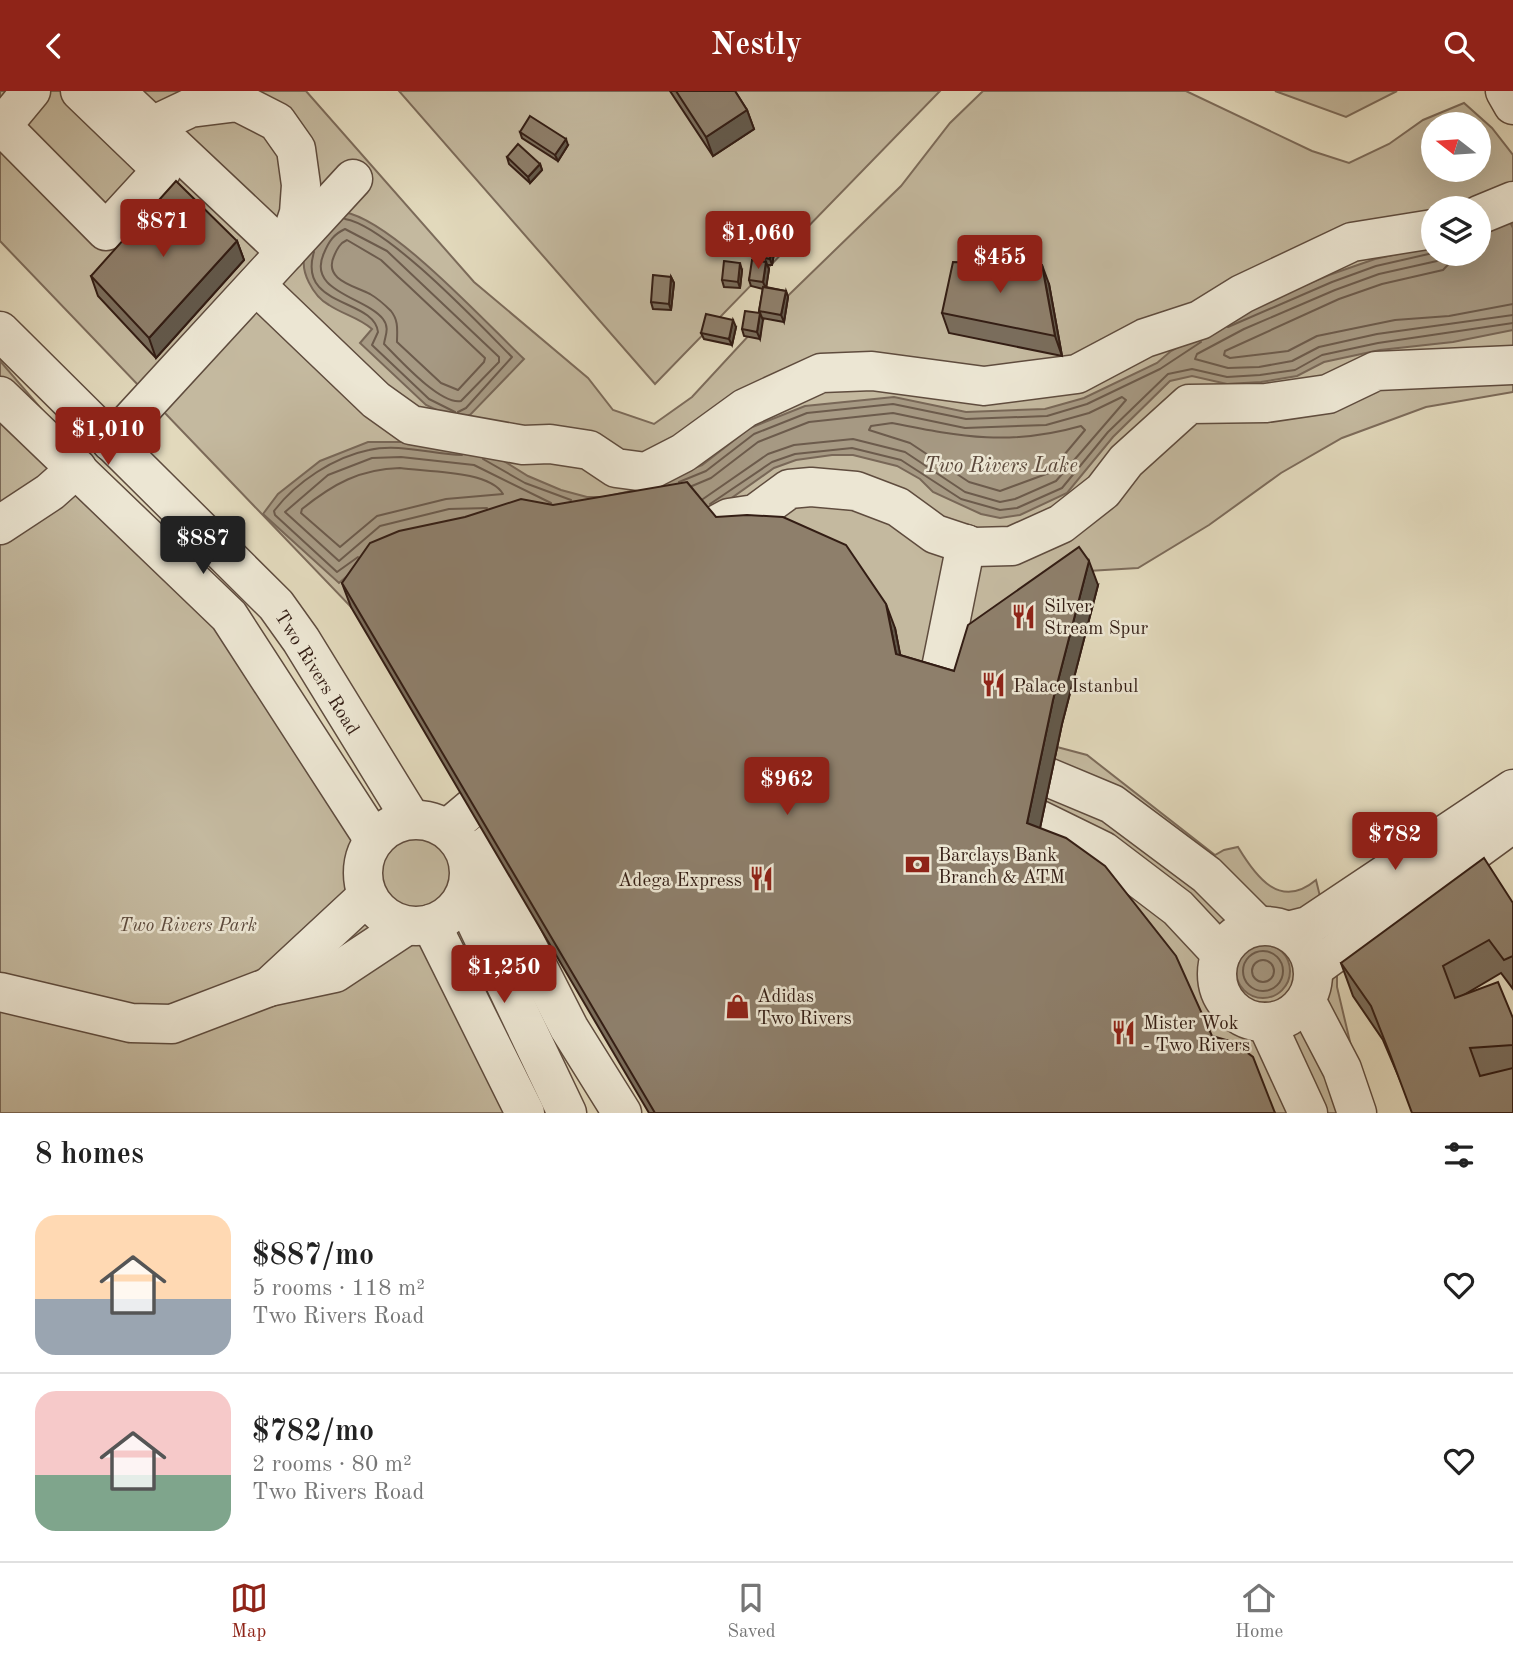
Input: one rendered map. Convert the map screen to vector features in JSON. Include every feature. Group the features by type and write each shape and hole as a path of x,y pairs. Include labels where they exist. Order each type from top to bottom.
{"street":[{"path":"31,91 1,125 106,231 162,170 80,91"},
{"path":"115,91 286,252"},
{"path":"1505,91 1513,105"},
{"path":"152,126 190,108 238,102 277,122 296,149 301,185 299,213 286,252"},
{"path":"0,525 50,492 256,285 353,179"},
{"path":"1491,210 1513,201"},
{"path":"256,285 372,397 411,425 523,445 550,444 589,450 615,468 646,472 683,453 745,408 821,373 872,371 984,386 1077,375 1145,338 1200,320 1242,295 1352,242 1421,231"},
{"name":"Two Rivers Road","path":"0,331 287,619 429,824"},
{"path":"666,546 729,518 755,514 789,489 811,487 856,491 898,507 935,534 974,547 1012,546 1061,524 1103,491 1126,461 1189,404 1266,403 1328,394 1376,371 1513,365"},
{"path":"0,396 243,632 374,840"},
{"path":"372,397 384,442"},
{"path":"937,688 966,544"},
{"path":"968,747 1017,763 1112,804 1273,928 1301,940 1310,954 1310,985 1356,1113"},
{"path":"429,824 541,755"},
{"path":"956,785 1008,802 1103,851 1178,908 1221,954"},
{"path":"1513,789 1308,926 1242,931 1230,941 1221,954 1218,978 1225,1000 1236,1013 1251,1020 1266,1022 1289,1016 1310,985 1513,823"},
{"path":"468,860 573,803 496,885 569,1028 622,1113"},
{"path":"0,992 68,1011 154,1025 172,1024 269,987 335,973 419,925 450,914 464,897 468,885 468,860 464,848 429,824 397,823 374,840 363,867 367,896 376,910 390,920 419,925"},
{"path":"269,987 367,896"},
{"path":"464,897 567,1113"},
{"path":"419,925 525,1113"},
{"path":"1266,1022 1308,1113"}],"green space":[{"path":"0,91 306,91 474,282 588,378 613,410 654,424 692,397 765,318 901,186 950,123 983,91 1186,91 1312,151 1349,163 1389,144 1421,121 1421,182 1491,182 1491,127 1513,155 1513,392 1426,407 1342,438 1281,473 1209,525 1138,568 1088,571 963,696 379,568 351,607 0,241"},
{"path":"399,91 940,91 655,384"},
{"path":"1275,91 1397,91 1346,117"},
{"path":"1464,103 1474,112 1442,112"},
{"name":"Two Rivers Park","path":"0,361 163,550 372,860 389,838 408,829 427,831 444,840 456,856 460,875 454,895 435,913 531,1113 0,1113"},
{"path":"1057,747 1087,755 1215,855 1238,847 1261,879 1270,886 1291,892 1316,880 1337,966 1337,987 1351,1046 1376,1113 1274,1113 1221,1061 1036,847"}],"water":[{"path":"344,212 364,219 412,252 524,359 470,415 458,420 426,405 360,343 372,329 329,305 313,290 304,267 306,253"},
{"name":"Two Rivers Lake","path":"1510,222 1513,228 1513,330 1453,342 1380,350 1324,362 1297,376 1261,382 1227,384 1192,376 1170,381 1113,437 1067,493 1020,515 1000,518 981,514 933,492 920,479 897,466 853,455 832,455 796,460 774,468 709,514 360,565 339,583 263,514 278,494 320,461 368,442 402,442 502,460 528,476 561,490 587,497 604,497 640,489 702,465 750,428 805,406 894,397 966,412 1045,409 1084,398 1157,363 1171,351 1238,314 1329,275 1375,259 1421,249 1421,266 1491,266 1491,229"},
{"path":"1263,944 1282,952 1290,971 1282,990 1263,998 1244,990 1236,971 1244,952"}],"building":[{"path":"676,91 735,91 747,110 706,137"},
{"path":"530,116 566,139 555,155 520,132"},
{"path":"518,144 540,164 528,177 507,157"},
{"path":"176,181 237,241 149,338 91,276"},
{"path":"758,227 775,230 770,259 753,256"},
{"path":"752,260 766,262 763,282 749,280"},
{"path":"724,261 740,263 738,282 722,280"},
{"path":"953,262 1042,265 1055,336 942,313"},
{"path":"653,275 671,277 669,304 651,302"},
{"path":"763,287 786,291 781,315 759,311"},
{"path":"745,311 760,313 757,332 742,329"},
{"path":"706,314 733,320 729,339 701,333"},
{"path":"687,482 716,517 783,517 846,545 886,604 896,654 954,671 968,625 1079,547 1089,561 1053,700 1027,823 1066,838 1105,866 1176,956 1212,1036 1233,1042 1253,1057 1275,1113 655,1113 342,583 370,543 399,531 465,517 521,499 553,505"},
{"path":"1484,858 1513,903 1513,956 1504,960 1489,940 1443,966 1455,998 1498,982 1513,1018 1513,1045 1470,1048 1480,1076 1513,1068 1513,1113 1412,1113 1371,1006 1341,963"}],"place":[{"name":"Silver Stream Spur","path":"1024,616"},
{"name":"Palace Istanbul","path":"993,685"},
{"name":"Barclays Bank Branch & ATM","path":"918,865"},
{"name":"Adega Express","path":"762,879"},
{"name":"Adidas Two Rivers","path":"737,1006"},
{"name":"Mister Wok - Two Rivers","path":"1123,1033"}]}
